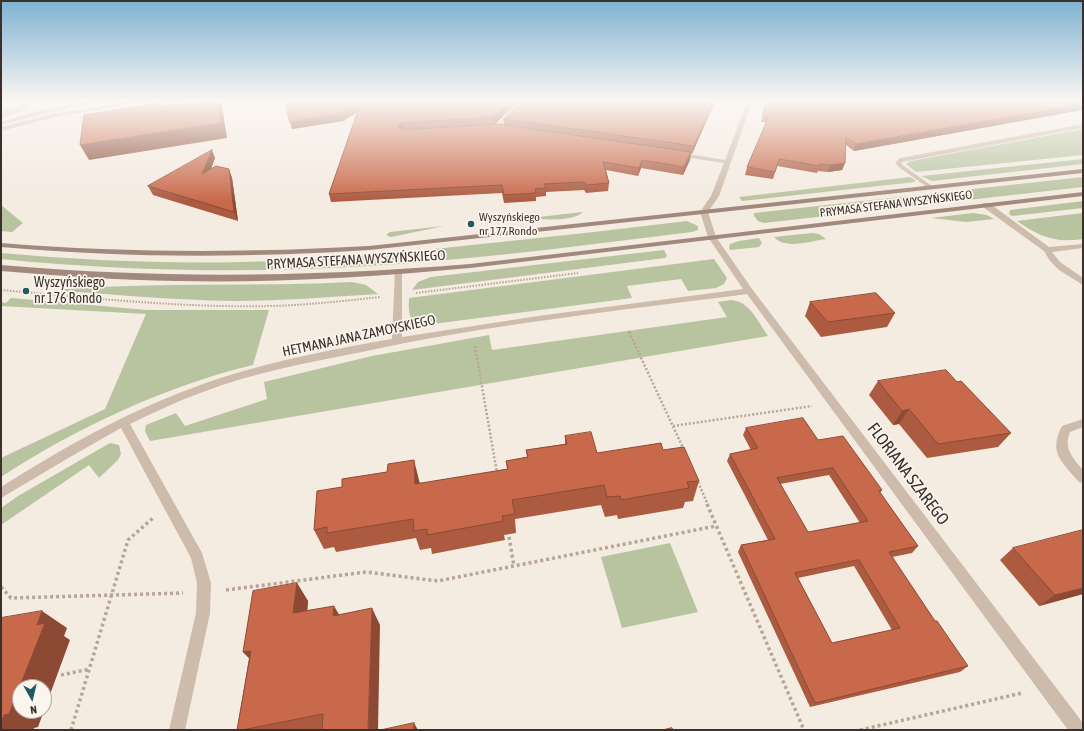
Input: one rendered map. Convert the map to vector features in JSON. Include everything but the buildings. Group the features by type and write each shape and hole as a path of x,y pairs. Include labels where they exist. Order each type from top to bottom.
{"main road":[{"name":"PRYMASA STEFANA WYSZYŃSKIEGO","path":"1,246 141,254 242,254 327,251 408,245 1083,171"},
{"name":"PRYMASA STEFANA WYSZYŃSKIEGO","path":"1,268 95,276 179,278 283,278 398,272 485,264 1083,194"}],"street":[{"path":"712,238 704,212 715,196 737,134"},
{"name":"PRYMASA STEFANA WYSZYŃSKIEGO","path":"930,187 902,167 898,163 900,160 1039,134"},
{"path":"671,154 727,162"},
{"path":"986,205 1047,250 1049,256 1083,282"},
{"name":"FLORIANA SZAREGO","path":"712,238 749,291 1078,730"},
{"path":"1047,250 1083,246"},
{"path":"397,340 398,272"},
{"name":"HETMANA JANA ZAMOYSKIEGO","path":"1,494 76,448 124,423 199,390 235,378 397,340 472,328 749,291"},
{"path":"124,423 197,557 202,572 205,592 203,613 177,730"},
{"path":"1083,423 1066,429 1060,440 1064,456 1083,478"}],"path":[{"path":"1,290 153,303 271,306 397,295 584,272"},
{"path":"472,328 498,481"},
{"path":"628,331 686,455"},
{"path":"673,426 834,403"},
{"path":"695,476 804,730"},
{"path":"71,730 113,595 128,540 169,504"},
{"path":"1,587 11,598 205,592 366,572 438,581 716,526"},
{"path":"507,527 514,566"},
{"path":"61,675 90,669"},
{"path":"860,730 1023,693"}],"green space":[{"path":"1056,134 1083,134 1083,155 916,172 906,164 911,161"},
{"path":"1083,159 1083,164 932,181 921,176"},
{"path":"910,177 915,180 915,182 742,201 739,197"},
{"path":"1083,177 1083,187 764,223 758,221 754,216 754,213"},
{"path":"1083,201 1083,208 1012,216 1009,214 1010,210"},
{"path":"1,205 23,223 12,232 1,231"},
{"path":"583,212 566,219 530,218"},
{"path":"973,213 987,215 994,219 966,222 931,218"},
{"path":"1083,213 1083,239 1064,240 1048,238 1017,221"},
{"path":"687,221 698,226 698,230 582,246 509,254 348,267 249,270 150,269 100,267 1,259 1,253 61,258 152,262 243,262 305,259 429,249"},
{"path":"444,226 391,237 386,235 390,232"},
{"path":"812,233 819,234 826,239 791,244 779,241 774,237"},
{"path":"759,238 762,243 759,247 730,250 729,248 730,244 739,241"},
{"path":"664,250 667,256 665,258 412,290 418,282 431,277"},
{"path":"714,259 727,278 724,284 716,288 688,291 681,279 627,286 632,298 433,324 419,323 415,321 410,316 409,311 409,298"},
{"path":"352,282 366,285 378,294 287,300 232,301 63,291 65,289 101,287"},
{"path":"11,298 147,310 269,310 253,365 188,384 122,410 59,442 1,477 1,458 105,409 146,314 1,306 1,302 6,303"},
{"path":"731,300 738,301 748,308 768,336 150,441 145,431 146,425 176,413 185,426 267,399 264,382 372,356 489,335 492,350 727,317 718,302"},
{"path":"110,443 119,445 121,454 118,460 99,478 89,465 1,525 1,508 18,496"},
{"path":"670,543 698,612 622,628 601,557"}],"place":[{"name":"Wyszyńskiego nr 177 Rondo","path":"471,224"},
{"name":"Wyszyńskiego nr 176 Rondo","path":"26,291"}]}
